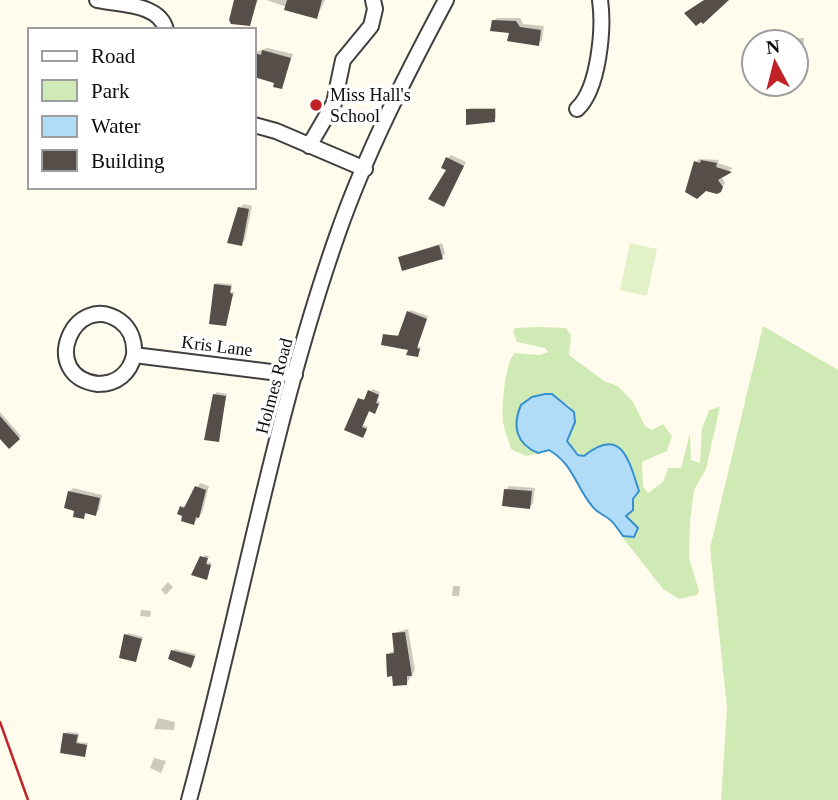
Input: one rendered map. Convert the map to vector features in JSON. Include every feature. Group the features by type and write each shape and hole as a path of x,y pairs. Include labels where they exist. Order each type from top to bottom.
{"street":[{"path":"97,0 149,10 163,19 165,28"},
{"path":"309,146 334,103 343,60 371,26 375,9 373,0"},
{"name":"Holmes Road","path":"190,800 295,375 338,233 419,50 446,0"},
{"path":"577,109 584,100 599,51 600,0"},
{"path":"256,126 276,131 365,169"},
{"path":"106,316 121,322 130,332 134,355 121,377 110,383 92,383 81,378 70,366 67,341 81,321 106,316"},
{"name":"Kris Lane","path":"134,355 295,375"}],"green space":[{"path":"630,243 657,249 647,296 620,290"},
{"path":"763,326 838,370 838,800 721,800 727,708 710,548"},
{"path":"515,328 566,328 571,335 569,355 604,381 618,386 633,402 645,426 652,430 663,424 672,436 667,451 642,462 643,486 648,493 663,482 668,468 681,468 690,433 691,460 700,463 702,429 709,410 720,407 706,469 694,490 690,521 689,558 699,591 697,595 679,599 663,589 623,538 621,533 623,536 632,524 626,515 634,506 633,499 639,490 629,461 602,444 584,456 570,447 567,441 572,432 570,406 559,399 544,395 526,400 519,415 518,430 524,443 538,453 526,456 511,449 504,429 503,415 504,385 509,365 515,353 539,355 548,352 545,348 517,342 513,332"}],"water":[{"path":"552,394 574,412 575,422 567,441 578,455 584,456 607,444 622,451 627,459 639,491 633,499 633,510 626,516 638,528 634,537 623,536 611,521 594,508 569,468 557,456 549,450 538,453 521,439 517,420 521,405 532,397"}],"building":[{"path":"234,0 257,0 250,26 231,24 229,20"},
{"path":"287,0 322,0 317,19 284,10"},
{"path":"704,0 729,0 703,24 701,22 696,26 684,13"},
{"path":"492,20 516,21 520,27 541,30 539,46 507,41 509,33 490,31"},
{"path":"262,50 291,58 282,89 273,87 274,83 256,78 256,54 261,55"},
{"path":"466,109 495,109 495,122 466,125"},
{"path":"446,157 464,166 444,207 428,199 446,170 441,168"},
{"path":"701,160 717,163 716,167 732,172 718,180 723,187 721,192 717,194 706,191 697,199 685,192 694,161 700,163"},
{"path":"238,207 249,209 242,246 227,243"},
{"path":"439,245 443,259 402,271 398,257"},
{"path":"214,284 231,286 230,293 233,294 226,326 209,324"},
{"path":"407,311 427,319 417,348 420,349 418,357 406,355 408,350 381,345 383,334 398,336"},
{"path":"368,390 379,395 376,403 379,404 375,414 369,411 362,427 367,429 363,438 344,430 358,398 364,400"},
{"path":"213,394 226,396 219,442 204,440"},
{"path":"0,416 20,439 9,449 0,439"},
{"path":"195,486 206,490 199,518 196,517 194,525 181,521 182,516 177,514 180,506 184,508"},
{"path":"504,489 532,491 530,509 502,506"},
{"path":"68,491 100,498 96,516 85,513 84,519 73,517 74,511 64,508"},
{"path":"200,556 208,558 206,564 211,565 207,580 191,575"},
{"path":"405,632 412,676 407,676 407,685 393,686 392,676 387,677 386,654 394,653 392,633"},
{"path":"124,634 142,639 136,662 119,658"},
{"path":"171,650 195,656 191,668 168,659"},
{"path":"63,733 78,735 76,743 87,745 85,757 60,753"}],"railway":[{"path":"0,722 28,800"}],"place":[{"name":"Miss Hall's School","path":"316,105"}]}
